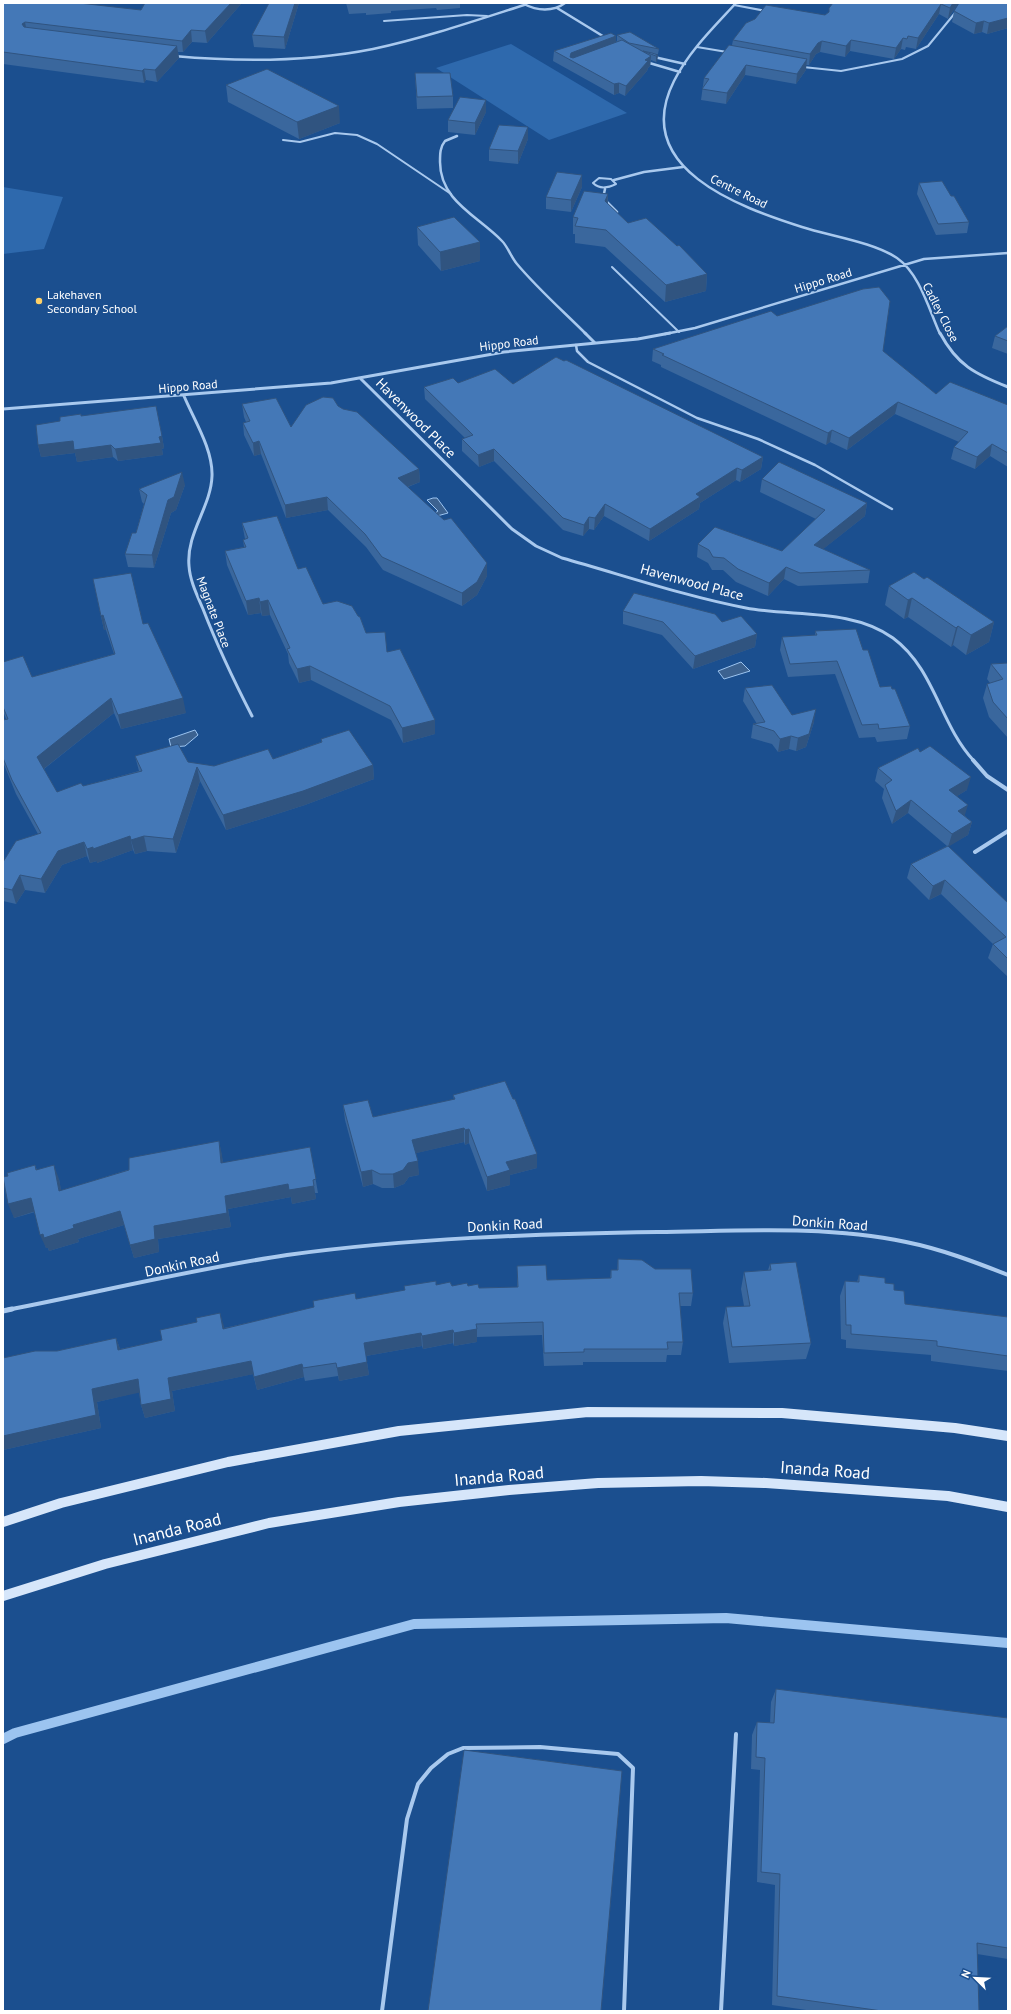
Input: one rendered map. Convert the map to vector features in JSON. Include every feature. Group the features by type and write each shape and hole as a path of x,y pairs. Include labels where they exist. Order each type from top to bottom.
{"main road":[{"path":"3,1522 61,1502 228,1462 399,1431 588,1412 782,1414 955,1428 1008,1436"},
{"name":"Inanda Road","path":"3,1596 105,1564 269,1523 399,1502 509,1490 598,1483 701,1481 766,1483 948,1496 1008,1506"}],"street":[{"path":"167,55 219,60 264,61 343,54 371,49 524,4 543,10 557,8 565,3"},
{"name":"Centre Road","path":"735,4 685,64 668,96 664,115 665,135 671,151 683,167 703,184 750,208 884,251 898,258 902,265"},
{"path":"557,8 607,38"},
{"path":"651,56 685,64"},
{"path":"640,58 663,68 680,72"},
{"path":"457,136 448,138 443,143 439,163 442,178 451,194 459,205 502,242 517,264 594,343"},
{"path":"614,180 644,172 683,167"},
{"path":"605,189 603,198 621,217"},
{"name":"Hippo Road","path":"3,410 331,383 504,352 638,339 679,332 902,265 931,258 1008,253"},
{"name":"Cadley Close","path":"902,265 918,284 945,343 954,355 978,374 1008,387"},
{"name":"Havenwood Place","path":"360,378 512,529 526,541 544,551 562,558 748,608 849,620 871,627 892,638 909,652 923,672 967,753 978,768 993,782 1008,790"},
{"name":"Magnate Place","path":"184,396 211,462 212,476 210,488 191,537 189,551 191,578 218,650 252,716"},
{"path":"974,852 1008,831"},
{"name":"Donkin Road","path":"3,1312 249,1262 429,1240 590,1232 797,1231 847,1234 906,1242 970,1260 1008,1275"}],"lane":[{"path":"735,4 771,12"},
{"path":"800,66 841,71 902,59 913,55 928,46 956,10"},
{"path":"384,21 467,15 487,16"},
{"path":"698,47 729,53"},
{"path":"283,140 300,142 335,133 357,135 377,144 451,194"},
{"path":"603,178 614,180 616,182 615,186 605,189 597,187 594,181 603,178"},
{"path":"612,266 679,332"},
{"path":"576,345 577,351 588,362 697,418 758,439 815,465 892,510"},
{"path":"721,2011 736,1734"},
{"path":"382,2011 407,1819 418,1784 431,1768 448,1754 463,1748 540,1747 618,1754 633,1768 624,2011"}],"shaded area":[{"path":"511,44 627,113 549,140 436,68"},
{"path":"3,187 63,197 44,249 3,254"},
{"path":"437,498 448,513 437,516 434,514 438,511 427,500"},
{"path":"741,662 750,671 724,679 718,671"},
{"path":"195,730 198,735 185,746 171,747 169,739"}],"building":[{"path":"3,3 79,3 141,10 145,3 231,3 205,31 191,30 182,41 25,22 22,24 24,27 177,46 155,70 144,69 142,71 3,52"},
{"path":"269,3 295,3 284,37 252,35"},
{"path":"833,3 953,3 950,8 941,4 918,38 908,36 907,39 903,38 896,48 851,40 846,46 822,41 818,43 810,54 733,40 746,23 755,19 766,5 825,15 829,12 829,8"},
{"path":"959,3 1008,3 1008,18 989,23 984,21 976,23 954,11"},
{"path":"630,32 659,49 629,43 617,35"},
{"path":"611,33 616,36 571,53 570,57 573,58 622,40 651,56 645,60 648,61 626,86 619,83 614,84 554,51"},
{"path":"729,45 807,59 797,74 746,65 727,93 702,89 709,79 704,78"},
{"path":"643,51 652,53 658,55 656,56"},
{"path":"267,69 339,106 297,122 226,85"},
{"path":"415,73 450,73 453,96 417,97"},
{"path":"460,97 486,100 475,123 448,120"},
{"path":"499,125 528,127 518,151 489,149"},
{"path":"557,172 582,175 571,200 546,197"},
{"path":"942,181 951,196 954,196 969,222 938,224 919,183"},
{"path":"584,191 608,194 605,201 628,223 646,218 677,246 679,245 707,274 666,285 606,230 575,226 578,218 573,217"},
{"path":"454,217 480,242 440,252 417,227"},
{"path":"879,287 890,301 883,351 936,394 950,382 1008,405 1008,453 992,444 977,457 954,447 968,432 898,402 849,438 832,430 828,433 662,355 664,354 653,349 771,311 777,316 863,289"},
{"path":"1008,326 1008,341 995,336"},
{"path":"556,357 564,361 566,360 763,457 742,470 737,468 696,494 700,497 650,529 605,504 595,518 589,517 584,525 563,518 494,449 478,455 462,439 473,435 424,387 453,378 458,383 495,369 513,384"},
{"path":"323,397 333,398 338,406 343,409 357,412 419,469 398,478 444,520 451,518 487,563 477,582 462,593 382,557 365,534 327,497 285,505 259,441 253,443 243,423 250,421 242,404 276,398 291,427 306,405"},
{"path":"156,406 162,436 159,437 161,443 115,449 111,445 74,450 73,441 38,445 36,425 60,421 60,417 81,414 81,416"},
{"path":"779,462 867,503 814,545 870,570 800,573 786,567 769,583 738,569 724,558 713,557 709,550 698,544 715,527 782,551 825,510 762,479"},
{"path":"182,472 174,497 168,500 152,555 125,554 132,533 136,533 147,495 139,489"},
{"path":"277,516 298,569 306,567 323,604 337,601 352,606 360,617 366,633 385,632 387,652 400,649 435,720 402,728 390,706 310,666 297,669 287,649 290,648 268,600 260,602 259,598 246,601 225,551 246,547 243,540 248,538 242,523"},
{"path":"914,572 924,579 927,577 994,622 971,635 958,626 956,628 912,598 908,600 889,586"},
{"path":"131,573 143,624 148,623 183,698 118,715 111,698 37,757 57,792 81,783 83,786 142,771 135,756 178,744 188,762 214,766 268,749 273,759 322,742 321,739 349,730 373,765 303,791 223,815 197,767 173,839 144,836 131,840 130,836 93,849 93,847 87,849 84,842 58,851 41,879 20,875 12,890 3,888 3,862 16,841 41,833 12,780 3,758 3,720 8,719 3,707 3,662 23,656 32,677 115,654 103,615 101,616 93,579"},
{"path":"634,593 715,614 722,622 741,616 757,634 695,656 663,622 623,611"},
{"path":"856,629 863,650 868,650 880,687 891,686 892,689 895,689 910,726 879,729 878,724 862,725 837,661 790,664 782,637 817,635 815,631"},
{"path":"1008,663 1008,719 993,702 987,684 1003,679 991,664"},
{"path":"772,685 792,715 816,709 809,734 798,738 791,736 780,739 774,731 753,724 765,722 745,688"},
{"path":"930,746 971,777 949,790 968,805 958,811 972,822 952,834 911,800 896,811 885,785 892,780 878,768 918,748 920,752"},
{"path":"948,846 1008,903 1008,959 993,944 1006,937 945,880 933,886 911,864"},
{"path":"505,1081 513,1099 515,1099 537,1154 506,1162 510,1170 487,1177 469,1129 465,1130 464,1128 412,1140 418,1161 408,1163 403,1170 393,1174 380,1174 372,1170 361,1172 343,1105 368,1100 373,1117 455,1099 453,1095"},
{"path":"219,1141 221,1163 310,1147 316,1179 313,1180 314,1186 289,1190 288,1184 225,1196 227,1213 154,1226 155,1239 130,1245 120,1211 73,1225 74,1228 44,1238 43,1234 40,1235 31,1198 8,1204 3,1177 8,1176 7,1173 35,1165 36,1170 54,1165 59,1191 129,1170 129,1158"},
{"path":"618,1259 642,1260 655,1269 691,1269 693,1293 679,1293 683,1342 667,1342 668,1349 584,1349 584,1352 544,1353 543,1322 476,1324 477,1329 454,1333 453,1330 422,1336 421,1333 364,1343 367,1362 337,1368 336,1363 303,1368 302,1364 254,1377 251,1361 168,1378 171,1399 141,1405 138,1379 92,1389 96,1415 3,1436 3,1358 35,1351 57,1351 116,1338 118,1350 162,1340 160,1330 197,1322 196,1318 220,1313 223,1329 314,1307 313,1301 355,1293 356,1299 405,1290 404,1286 436,1281 436,1285 450,1282 452,1286 467,1283 468,1286 478,1284 479,1288 518,1287 517,1266 546,1265 547,1280 611,1278 611,1270 618,1270"},
{"path":"796,1262 811,1343 732,1347 726,1307 750,1306 744,1272 771,1270 770,1264"},
{"path":"859,1275 885,1278 885,1283 894,1284 894,1290 904,1291 905,1304 1008,1317 1008,1356 937,1346 937,1341 851,1334 851,1325 846,1325 845,1281 859,1282"},
{"path":"776,1689 1008,1718 1008,1948 977,1943 979,2011 882,2011 777,1996 780,1874 761,1872 765,1758 756,1757 757,1722 774,1723"},
{"path":"464,1750 622,1771 601,2011 428,2011"}],"waterway":[{"path":"3,1739 15,1733 414,1624 726,1618 1008,1643"}],"place":[{"name":"Lakehaven Secondary School","path":"39,301"}]}
